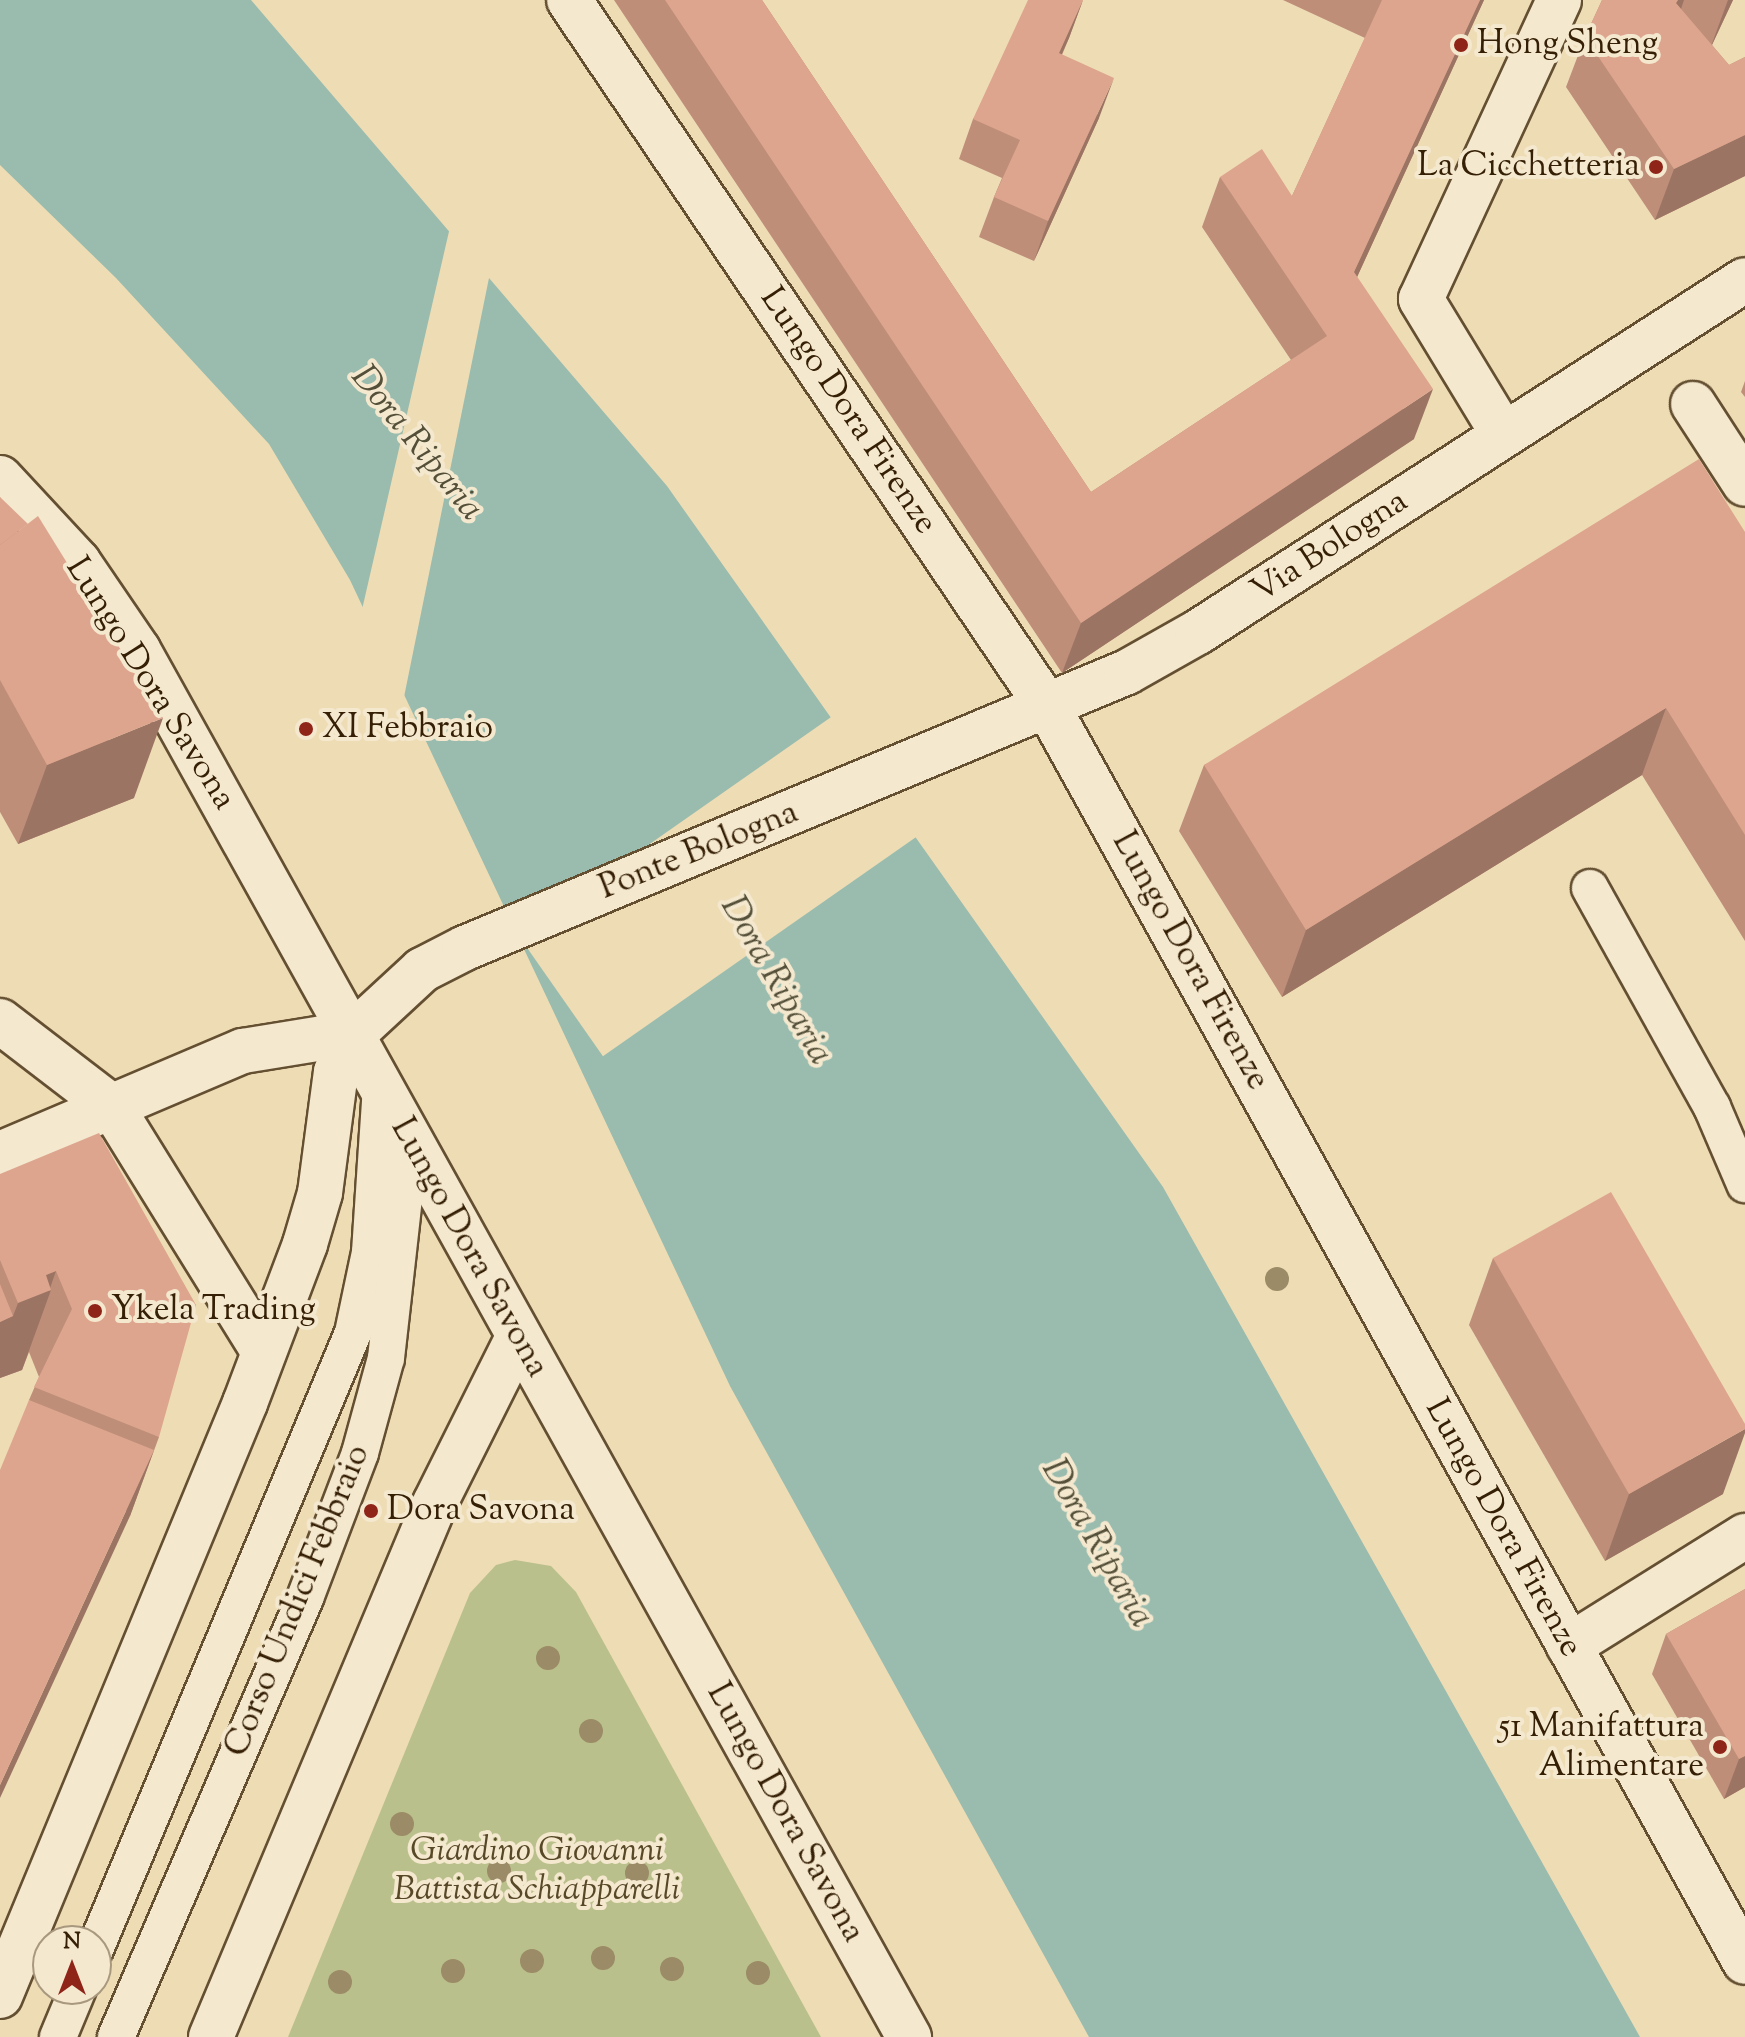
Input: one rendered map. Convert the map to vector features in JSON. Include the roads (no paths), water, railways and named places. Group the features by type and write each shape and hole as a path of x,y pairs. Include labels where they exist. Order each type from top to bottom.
{"street":[{"name":"Lungo Dora Firenze","path":"569,0 1049,709 1745,1962"},
{"path":"1503,434 1421,299 1559,0"},
{"name":"Via Bologna","path":"893,771 1049,709 1198,632 1745,280"},
{"path":"1693,404 1745,484"},
{"name":"Lungo Dora Savona","path":"0,478 78,562 138,650 354,1033 410,1145 517,1339 633,1537 909,2037"},
{"name":"Ponte Bologna","path":"354,1033 422,970 505,930 893,771"},
{"path":"0,1021 112,1107 263,1351"},
{"path":"0,1154 243,1051 354,1033"},
{"path":"0,1996 263,1351 320,1193 336,1072 354,1033"},
{"path":"211,2037 435,1503 517,1339"},
{"path":"1569,1646 1745,1536"}],"lane":[{"path":"1590,888 1712,1107 1745,1184"},
{"name":"Corso Undici Febbraio","path":"105,1925 353,1333 370,1252 381,1087"},
{"name":"Corso Undici Febbraio","path":"116,2037 305,1598 360,1453 386,1358 410,1145"},
{"path":"58,2037 71,2005"}],"water":[{"name":"Dora Riparia","path":"0,0 251,0 667,486 1163,1187 1640,2037 1089,2037 730,1386 350,580 269,444 116,278 0,165"}],"place":[{"name":"Hong Sheng","path":"1461,45"},
{"name":"La Cicchetteria","path":"1656,167"},
{"name":"XI Febbraio","path":"306,729"},
{"name":"Ykela Trading","path":"95,1311"},
{"name":"Dora Savona","path":"371,1511"},
{"name":"51 Manifattura Alimentare","path":"1720,1747"}],"park label":[{"name":"Giardino Giovanni Battista Schiapparelli","path":"537,1870"}]}
